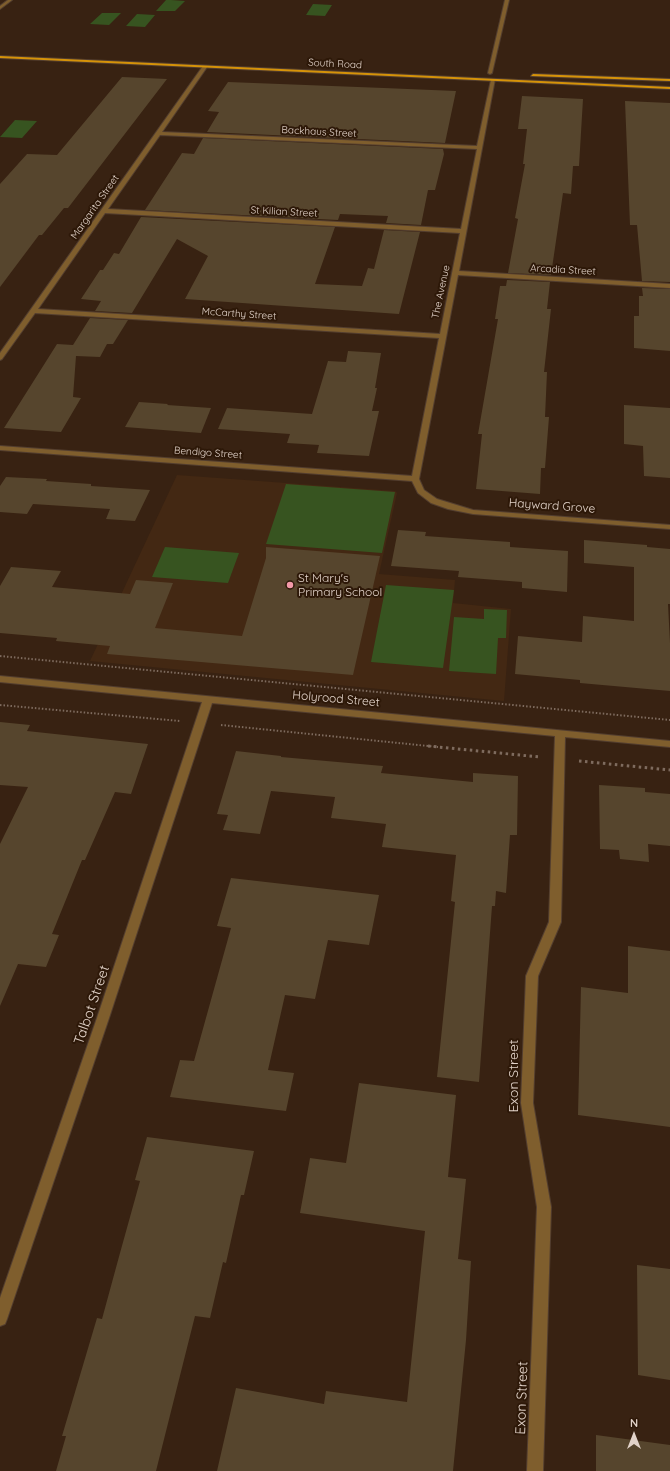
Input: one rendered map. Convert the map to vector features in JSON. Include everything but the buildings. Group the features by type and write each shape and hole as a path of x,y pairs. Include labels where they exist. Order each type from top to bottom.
{"main road":[{"name":"South Road","path":"0,57 205,67 492,76 670,88"},
{"path":"205,67 210,60"},
{"name":"South Road","path":"482,73 492,76 498,73"},
{"path":"529,75 670,80"}],"street":[{"path":"0,8 10,0"},
{"name":"The Avenue","path":"415,479 442,336 456,273 507,0"},
{"name":"Margarita Street","path":"0,358 205,67"},
{"name":"Backhaus Street","path":"158,133 479,148"},
{"name":"St Kilian Street","path":"104,211 464,231"},
{"name":"Arcadia Street","path":"456,273 670,286"},
{"name":"McCarthy Street","path":"34,311 442,336"},
{"name":"Bendigo Street","path":"0,448 415,479"},
{"name":"Hayward Grove","path":"415,479 421,492 434,501 451,508 473,512 670,527"},
{"name":"Holyrood Street","path":"0,679 670,744"},
{"name":"Talbot Street","path":"0,1319 77,1092 104,1018 208,699"},
{"name":"Exon Street","path":"535,1471 544,1207 527,1103 532,976 555,922 560,733"}],"path":[{"path":"0,656 670,720"},
{"path":"0,705 201,723 670,770"}],"shaded area":[{"name":"St Mary's Primary School","path":"177,475 395,491 397,493 379,574 455,580 453,603 511,609 504,701 90,661"}],"green space":[{"path":"166,0 185,1 175,11 156,11"},
{"path":"313,4 332,5 325,16 306,15"},
{"path":"102,13 121,13 109,25 90,24"},
{"path":"137,14 155,15 145,27 126,26"},
{"path":"15,120 37,121 22,138 0,137"},
{"path":"286,484 395,492 382,553 266,544"},
{"path":"165,547 239,553 228,583 152,577"},
{"path":"386,585 454,590 443,668 371,662"},
{"path":"484,609 507,610 506,638 498,638 496,674 449,671 454,617 484,619"}],"place":[{"name":"St Mary's Primary School","path":"290,585"}]}
